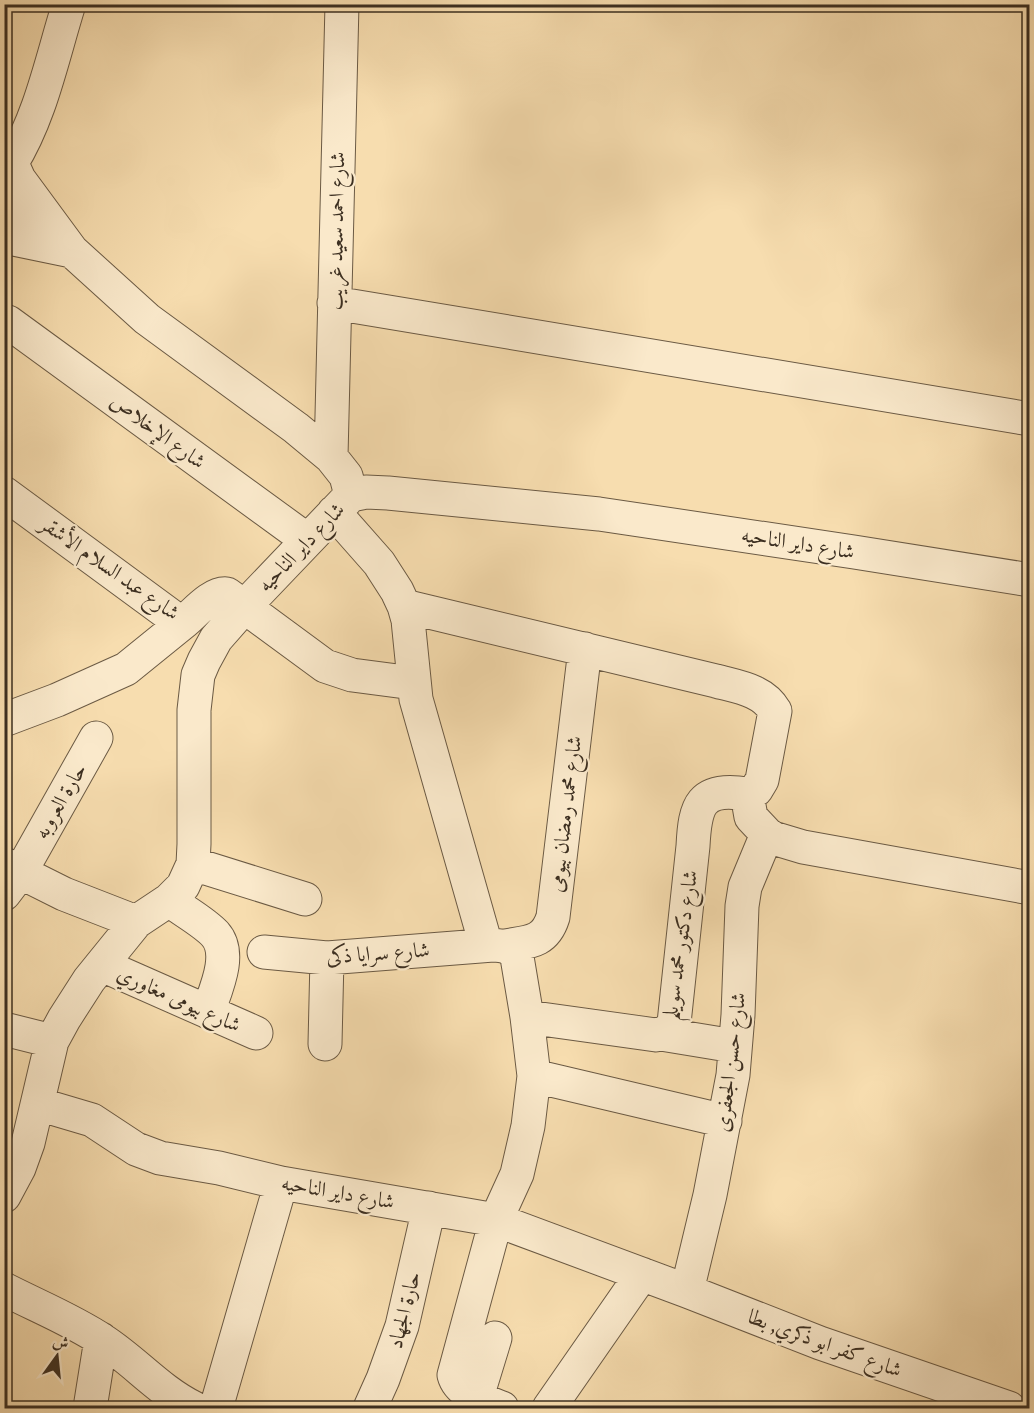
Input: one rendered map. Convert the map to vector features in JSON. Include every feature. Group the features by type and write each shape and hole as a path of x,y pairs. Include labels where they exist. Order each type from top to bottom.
{"street":[{"path":"69,4 32,124 23,145 8,155 19,179 72,251 147,319 296,428 331,457 346,476 342,503 398,591 404,606 408,620 413,683 426,735 495,945 512,949 517,957 534,1076 528,1126 520,1163 496,1220 454,1375 456,1382 464,1390 490,1403 495,1338"},
{"name":"شارع احمد سعيد غريب","path":"331,457 342,4"},
{"path":"4,205 44,213"},
{"path":"4,237 72,251"},
{"path":"334,303 1029,419"},
{"name":"شارع الإخلاص","path":"8,322 307,540"},
{"name":"شارع داير الناحيه","path":"5,1192 23,1159 52,1041 74,1001 136,922 169,900 183,886 193,864 194,710 198,675 204,661 216,639 342,503 366,492 599,514 1029,580"},
{"name":"شارع عبد السلام الأشقر","path":"4,493 163,611 184,622 223,593 245,606"},
{"path":"245,606 325,666 352,675 413,683"},
{"path":"404,606 758,693 769,700 775,711 762,780 756,790 747,794 747,805 751,817 766,834 803,847 1029,888"},
{"path":"4,720 57,700 126,669 184,622"},
{"name":"شارع محمد رمضان بيومى","path":"495,945 530,942 541,938 549,928 554,905 585,649"},
{"name":"حارة العروبه","path":"10,877 96,738"},
{"name":"شارع دكتور محمد سويلم","path":"527,1017 656,1035 667,1032 674,1023 694,819 699,807 708,797 722,793 747,794"},
{"name":"شارع حسن الجعفرى","path":"687,1291 725,1121 733,1074 745,887 766,834"},
{"path":"193,864 305,899"},
{"path":"10,877 64,894 136,922"},
{"path":"169,900 215,934 221,944 223,957 208,1012"},
{"name":"شارع سرايا ذكى","path":"264,952 327,957 495,945"},
{"path":"325,1044 327,957"},
{"name":"شارع بيومى مغاوري","path":"102,965 256,1033"},
{"path":"4,1029 52,1041"},
{"path":"661,1034 734,1046"},
{"path":"534,1076 725,1121"},
{"name":"شارع داير الناحيه","path":"38,1104 92,1120 136,1149 160,1158 219,1168 281,1183 496,1220 642,1274"},
{"path":"216,1408 281,1183"},
{"name":"حارة الجهاد","path":"370,1408 384,1379 402,1326 429,1208"},
{"path":"549,1408 642,1274"},
{"name":"شارع كفر ابو ذكري, بطا","path":"642,1274 820,1343 1009,1408"},
{"path":"4,1289 101,1339 132,1361 157,1386 177,1400 194,1408"},
{"path":"90,1408 101,1339"}]}
